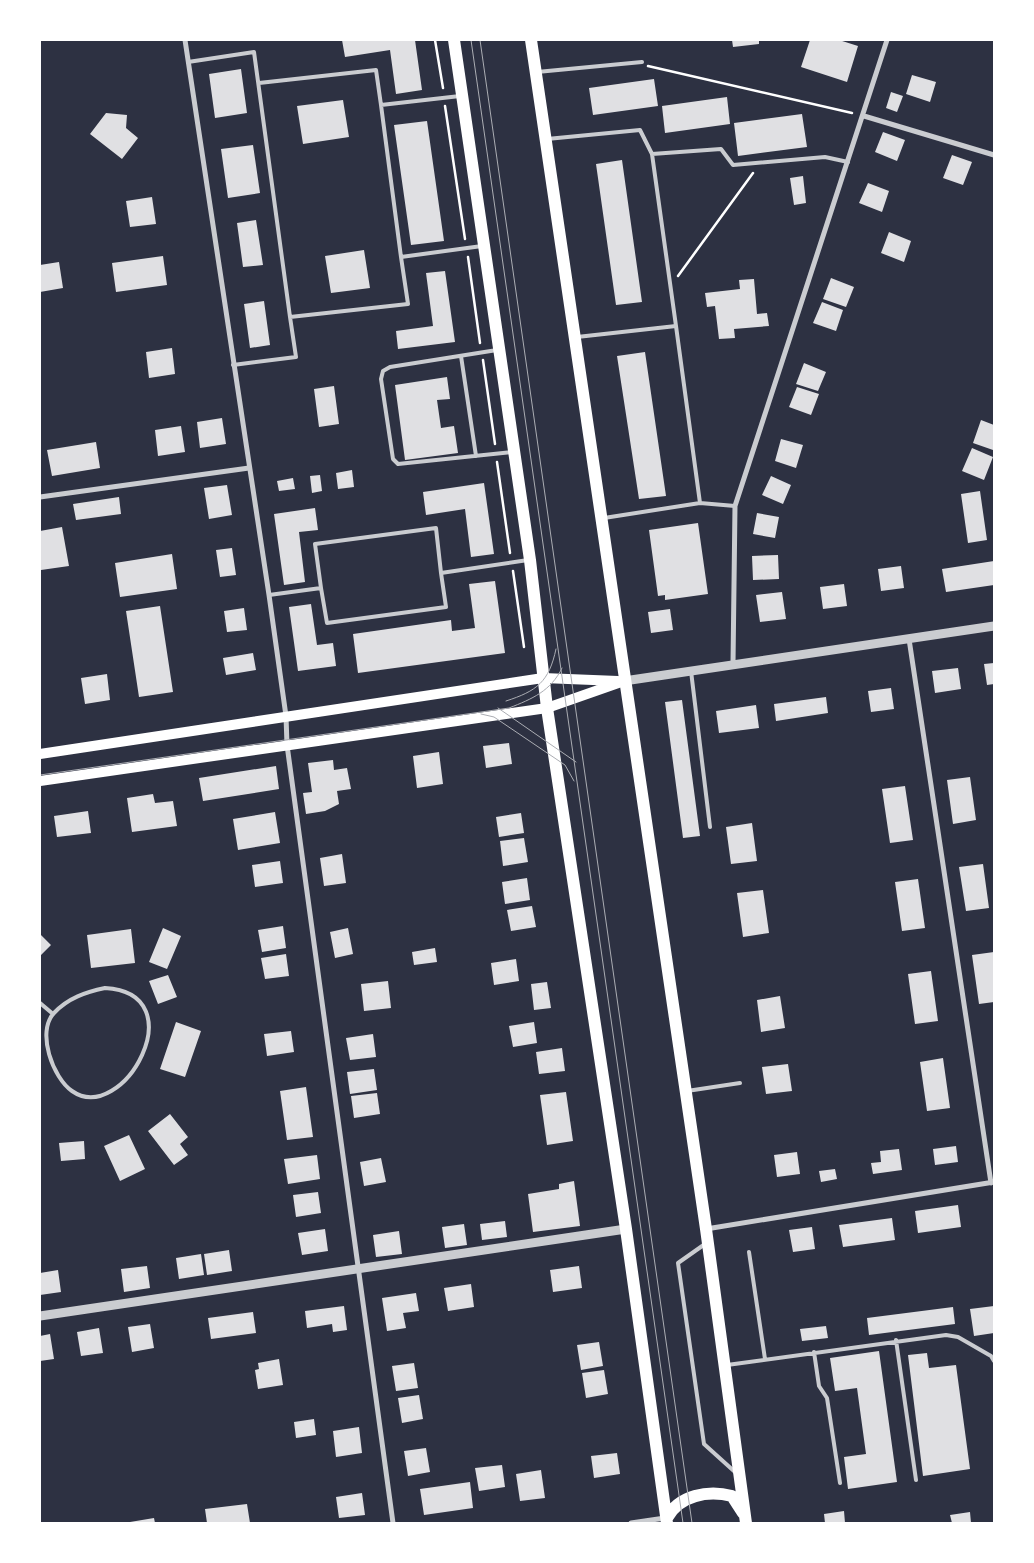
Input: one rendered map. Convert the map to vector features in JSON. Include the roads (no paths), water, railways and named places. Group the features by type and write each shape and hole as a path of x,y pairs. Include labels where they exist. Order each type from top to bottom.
{"main road":[{"path":"454,40 530,560 547,708 626,1229 667,1520"},
{"path":"532,40 624,681 706,1229 746,1520"},
{"path":"40,754 543,678 624,681"},
{"path":"40,781 547,708 624,681"},
{"path":"667,1520 672,1508 681,1502 695,1496 720,1493 732,1496 746,1520"}],"street":[{"path":"185,40 286,716 287,745 393,1523"},
{"path":"733,664 736,506 864,116 887,40"},
{"path":"864,116 994,155"},
{"path":"40,497 249,468"},
{"path":"624,681 994,626"},
{"path":"706,1229 992,1183 909,639"},
{"path":"40,1316 626,1229"},
{"path":"631,1523 667,1520"}],"lane":[{"path":"188,62 254,52 259,83 296,357 233,365"},
{"path":"536,72 642,62"},
{"path":"259,83 376,70 408,304 290,317"},
{"path":"381,105 462,96"},
{"path":"546,139 640,130 652,154 700,503"},
{"path":"652,154 721,149 733,164 825,157 848,162"},
{"path":"401,257 484,246"},
{"path":"575,338 676,326"},
{"path":"499,350 390,367 384,371 381,379 394,459 398,464 514,452"},
{"path":"461,356 476,456"},
{"path":"601,518 700,503 736,506"},
{"path":"436,528 441,573 446,607 327,623 315,544 436,528"},
{"path":"441,573 530,560"},
{"path":"269,595 321,588"},
{"path":"691,671 710,827"},
{"path":"105,988 120,989 135,996 143,1006 149,1021 149,1034 141,1058 132,1074 117,1089 97,1096 81,1097 70,1090 59,1078 48,1050 47,1030 53,1014 69,1001 86,993 105,988"},
{"path":"40,1003 53,1014"},
{"path":"685,1091 740,1083"},
{"path":"707,1243 678,1263 679,1272 704,1444 740,1475"},
{"path":"749,1252 765,1359"},
{"path":"724,1366 896,1340 946,1335 958,1337 991,1356 994,1361"},
{"path":"896,1340 916,1480"},
{"path":"814,1352 819,1386 827,1398 840,1483"}],"tram line":[{"path":"471,40 683,1523"},
{"path":"480,40 692,1523"},
{"path":"506,701 526,693 540,684 550,670 556,649"},
{"path":"40,775 509,708 540,693 552,683 562,668"},
{"path":"498,708 576,762"},
{"path":"481,714 494,717 565,765 574,781"}]}
